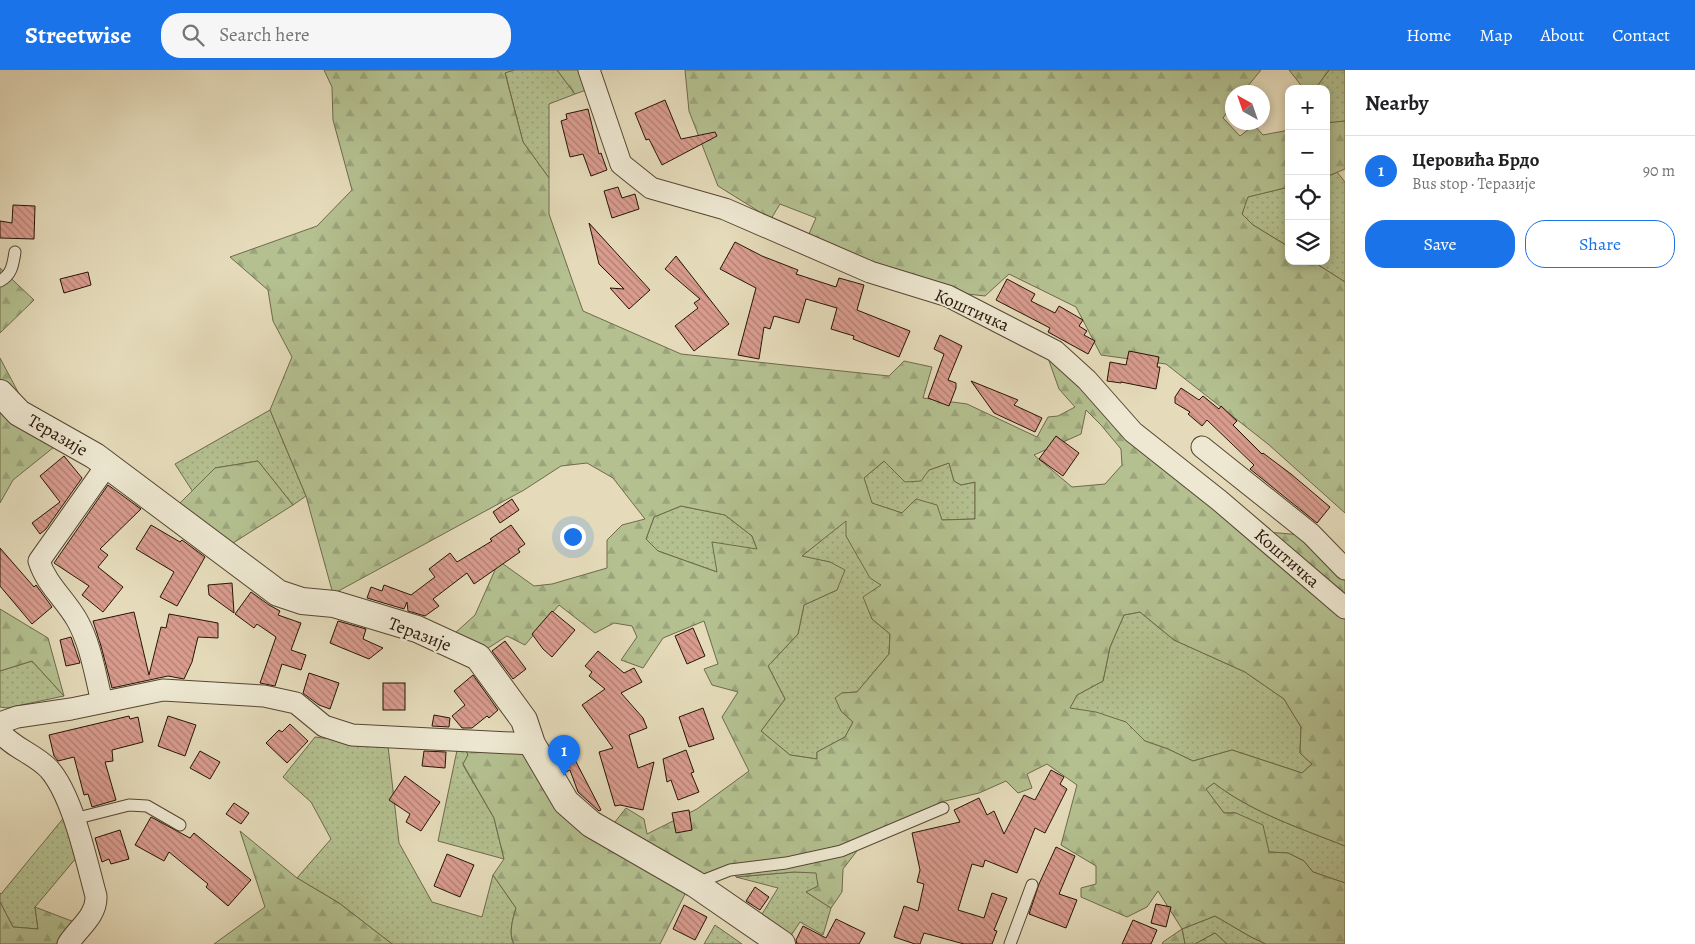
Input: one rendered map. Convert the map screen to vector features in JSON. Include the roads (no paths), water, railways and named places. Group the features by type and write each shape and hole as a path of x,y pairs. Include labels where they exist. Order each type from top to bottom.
{"street":[{"name":"Коштичка","path":"589,70 621,164 651,188 725,209 870,272 948,296 1055,351 1088,380 1133,432 1220,501 1345,608"},
{"name":"Теразије","path":"0,393 19,413 95,456 278,593 302,601 334,604 418,630 478,658 524,720 532,744 566,802 591,824 695,884 782,944"},
{"name":"Коштичка","path":"1202,447 1311,534 1345,569"},
{"path":"102,702 89,649 76,620 43,574 39,561 107,465"},
{"path":"0,723 17,717 72,709 163,690 264,696 296,703 324,726 352,735 532,744"},
{"path":"0,732 48,768 61,788 74,819 96,896 96,902 90,916 68,944"}],"lane":[{"path":"0,281 11,272 16,252"},
{"path":"74,819 129,805 147,806 180,824"},
{"path":"695,884 730,870 786,863 841,851 943,808"},
{"path":"1010,944 1032,885"}],"place":[{"name":"Церовића Брдо","path":"564,776"}]}
